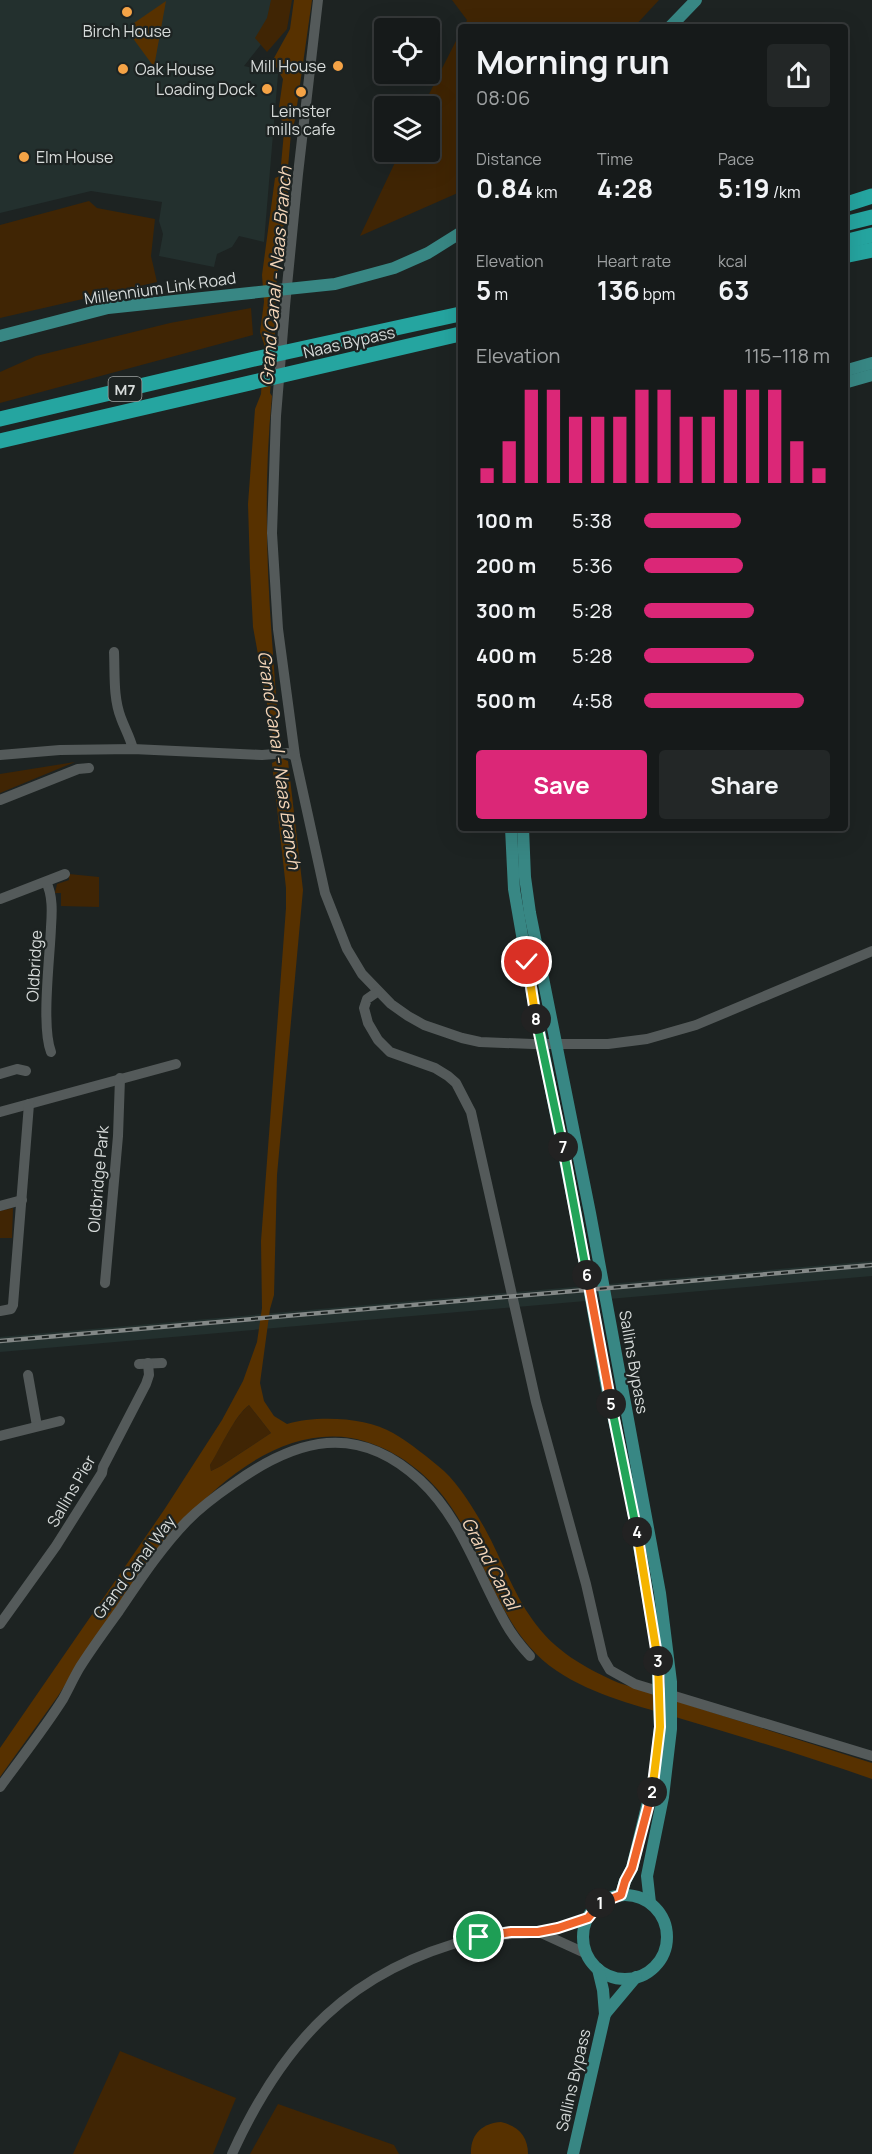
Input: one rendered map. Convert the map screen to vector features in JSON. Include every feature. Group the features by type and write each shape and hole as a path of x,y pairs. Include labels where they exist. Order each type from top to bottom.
{"highway":[{"path":"848,204 872,196"},
{"path":"848,223 872,217"},
{"path":"848,241 872,235"},
{"path":"848,255 872,250"},
{"name":"Naas Bypass","path":"0,419 250,360 458,314"},
{"name":"Naas Bypass","path":"0,441 458,334"}],"main road":[{"path":"673,24 696,0"},
{"name":"Millennium Link Road","path":"0,336 108,308 335,284 394,268 428,253 458,234"},
{"path":"848,370 872,363"},
{"path":"848,382 872,375"},
{"name":"Sallins Bypass","path":"511,831 514,889 535,1010 572,1191 607,1388 630,1493 659,1676 665,1728 663,1797 647,1876 651,1903"},
{"name":"Sallins Bypass","path":"523,831 525,877 530,913 590,1213 668,1644 671,1682 665,1728 649,1804 632,1868 621,1895"},
{"path":"621,1895 640,1898 651,1903 665,1923 668,1935 662,1959 654,1968 644,1975 620,1979 608,1976 598,1969 587,1954 583,1942 584,1930 594,1908 604,1901 621,1895"},
{"name":"Sallins Bypass","path":"573,2154 605,2014 598,1969"},
{"name":"Sallins Bypass","path":"605,2014 636,1977"}],"street":[{"path":"318,0 298,174 276,416 272,533 278,629 291,755 325,893 347,949 362,974 377,992 391,1005 424,1025 480,1042 533,1044 608,1044 672,1033 736,1009 872,951"},
{"path":"114,652 117,701 121,719 129,733 133,749"},
{"path":"0,756 60,750 133,749 291,755"},
{"path":"0,800 78,769 89,768"},
{"path":"0,899 65,874"},
{"name":"Oldbridge","path":"46,882 50,888 52,917 47,1008 51,1052"},
{"path":"377,992 367,999 364,1008 368,1023 378,1040 390,1052 435,1068 448,1076 456,1083 465,1097 471,1112 536,1402 586,1584 603,1658 610,1670 635,1684 872,1756"},
{"path":"0,1112 176,1064"},
{"path":"0,1074 17,1069 26,1071"},
{"name":"Oldbridge Park","path":"105,1282 118,1136 120,1078"},
{"path":"0,1311 11,1309 13,1305 29,1104"},
{"path":"0,1206 22,1200"},
{"name":"Sallins Pier","path":"0,1624 56,1546 102,1473 146,1384 149,1375 143,1364 162,1363"},
{"path":"28,1375 37,1426"},
{"path":"0,1436 60,1420"},
{"name":"Grand Canal Way","path":"0,1787 63,1699 80,1667 139,1582 188,1520 206,1503 253,1470 284,1453 305,1446 326,1442 349,1443 370,1448 403,1466 421,1480 440,1500 454,1521 506,1624 530,1656"},
{"path":"232,2154 253,2109 282,2064 305,2034 345,1999 379,1976 425,1953 479,1937 511,1932 538,1932 588,1918"},
{"path":"538,1932 587,1954"}],"shaded area":[{"path":"0,0 282,0 278,23 244,66 278,74 264,242 239,236 232,247 217,254 214,267 159,256 163,234 159,221 162,202 91,191 0,213"},
{"path":"271,0 292,0 287,29 267,52 255,38 267,18"},
{"path":"452,0 659,0 637,24 465,24 467,20"},
{"path":"458,37 458,193 360,236 395,162 440,162 440,96 428,96 434,84 440,84 440,72"},
{"path":"89,201 97,208 155,219 151,256 157,282 0,318 0,225"},
{"path":"251,308 253,335 0,403 0,372 36,356 170,323"},
{"path":"75,762 0,793 0,774"},
{"path":"69,874 99,877 99,907 61,906 61,893 55,893 57,884 69,880"},
{"path":"13,1208 12,1238 0,1238 0,1211"},
{"path":"872,1261 872,1276 0,1352 0,1337"},
{"path":"249,1405 271,1433 211,1471 210,1465 228,1433 243,1410"},
{"path":"120,2051 236,2098 213,2154 73,2154"},
{"path":"278,2104 394,2145 399,2154 250,2154"}],"water":[{"path":"294,0 312,0 295,120 291,133 287,179 289,185 275,300 277,310 270,393 272,396 267,487 267,548 276,700 283,759 288,761 303,890 277,1175 274,1295 260,1383 264,1401 274,1416 287,1424 312,1419 341,1419 382,1428 406,1441 438,1466 455,1483 475,1512 518,1597 532,1619 550,1640 582,1665 619,1683 872,1763 872,1779 618,1700 571,1680 557,1671 536,1653 519,1633 504,1610 468,1536 439,1491 400,1457 376,1445 351,1438 304,1440 260,1457 218,1487 179,1526 143,1570 0,1777 0,1748 164,1510 222,1420 243,1381 257,1342 262,1308 261,1241 286,888 272,763 276,761 274,742 253,627 248,504 255,409 261,394 264,344 260,332 264,302 262,275 275,178 280,176 284,132 279,107 283,79 275,65 274,58 290,29","holes":["249,1405 271,1433 221,1466 211,1471 210,1465 228,1433 238,1416"]},
{"path":"166,1 154,67 132,37 134,23"},
{"path":"501,2122 521,2133 528,2148 528,2154 471,2154 475,2135 483,2127"}],"railway":[{"path":"0,1341 872,1265"}],"place":[{"name":"Birch House","path":"127,12"},
{"name":"Mill House","path":"338,66"},
{"name":"Oak House","path":"123,69"},
{"name":"Loading Dock","path":"267,89"},
{"name":"Leinster mills cafe","path":"301,92"},
{"name":"Elm House","path":"24,157"}],"route":[{"path":"479,1937 558,1928 588,1918 594,1908 604,1901 621,1895 632,1868 649,1804 660,1727 657,1651 649,1597 630,1493 607,1388 527,962"}],"water label":[{"name":"Grand Canal - Naas Branch","path":"275,276"},
{"name":"Grand Canal - Naas Branch","path":"280,760"},
{"name":"Grand Canal","path":"491,1563"}]}
